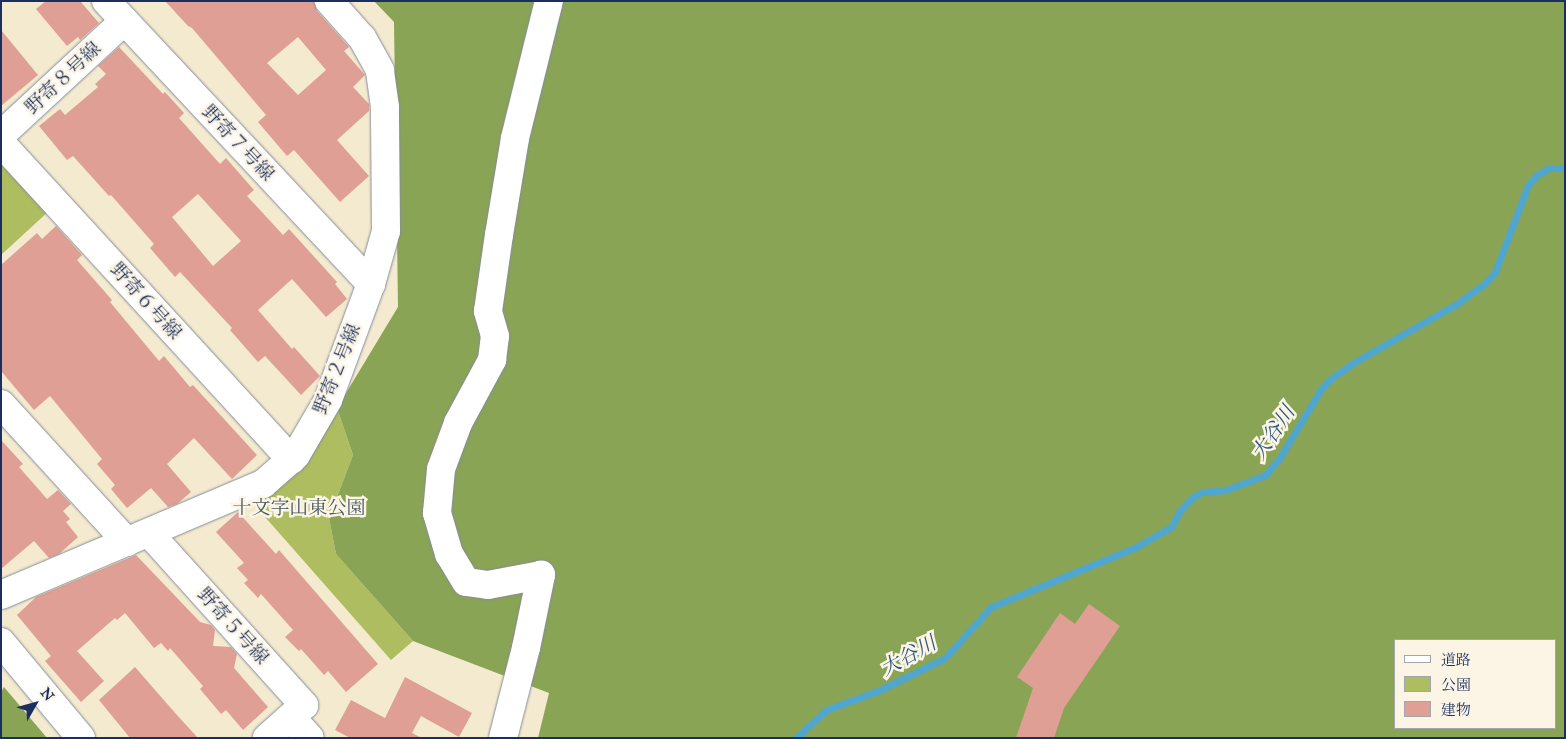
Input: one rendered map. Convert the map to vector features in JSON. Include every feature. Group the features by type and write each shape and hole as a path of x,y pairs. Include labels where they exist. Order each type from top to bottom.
{"street":[{"name":"野寄７号線","path":"106,1 371,284"},
{"name":"野寄２号線","path":"1,594 263,484 296,455 328,400 371,284 386,231 385,107 380,70 362,38 329,1"},
{"path":"503,738 526,648 541,575 488,585 466,582 449,554 437,513 441,469 458,423 492,360 495,336 488,311 499,235 515,138 549,1"},
{"name":"野寄８号線","path":"1,135 124,21"},
{"name":"野寄６号線","path":"1,143 291,460"},
{"name":"野寄５号線","path":"1,404 138,537 304,705 291,717"},
{"path":"1,642 81,738"},
{"path":"266,738 291,717 310,738"}],"green space":[{"path":"374,1 1565,1 1565,738 538,738 549,693 413,641 336,554 329,518 353,455 337,408 398,307 394,22"},
{"path":"1,160 49,211 1,255"},
{"name":"十文字山東公園","path":"337,408 353,455 329,518 336,554 413,641 391,660 251,501"},
{"path":"4,687 47,738 1,738 1,692"}],"building":[{"path":"46,1 80,1 99,23 80,40 78,37 67,46 36,9"},
{"path":"165,1 314,1 317,11 349,47 344,51 365,75 353,87 369,104 369,111 337,140 369,176 340,202 294,150 287,156 258,122 266,115 192,28","holes":["298,37 326,70 298,95 267,63"]},
{"path":"1,30 38,75 1,106"},
{"path":"119,47 163,94 165,92 184,113 179,118 220,164 226,158 254,190 247,196 283,235 289,229 337,282 335,284 347,299 326,317 292,279 258,310 292,349 294,347 320,376 301,395 265,356 258,362 230,330 232,328 180,272 175,277 150,248 154,244 111,195 109,196 73,156 67,160 39,126 60,109 65,115 98,87 95,84 106,74 98,66","holes":["198,194 241,241 213,266 172,217"]},
{"path":"56,226 82,255 77,260 112,300 110,302 159,361 164,356 190,387 193,385 257,455 232,479 194,438 167,464 191,492 177,504 168,507 151,488 127,508 111,489 115,485 97,464 102,459 50,396 34,410 1,371 1,265 37,233 42,239"},
{"path":"1,440 23,464 19,467 47,499 58,490 71,504 63,511 70,519 66,522 78,537 59,554 49,558 34,541 1,569"},
{"path":"238,512 276,554 279,550 378,664 346,692 328,671 324,675 301,649 299,651 285,637 293,630 261,594 258,598 244,583 248,580 237,568 244,563 216,532"},
{"path":"136,555 200,622 211,625 215,630 213,646 231,647 237,654 234,668 268,707 243,730 226,710 221,714 200,689 203,686 170,648 168,651 161,643 154,648 125,613 117,620 115,618 77,651 104,681 81,702 45,661 51,656 17,615 36,597"},
{"path":"1089,604 1120,626 1064,708 1054,738 1016,738 1033,688 1017,677 1060,613 1075,624"},
{"path":"135,667 198,738 130,738 99,700"},
{"path":"405,677 472,713 459,737 421,716 412,733 422,738 350,738 335,730 351,700 385,718"}],"waterway":[{"name":"大谷川","path":"796,738 826,710 880,690 945,658 991,607 1138,546 1172,526 1179,512 1193,497 1203,492 1226,490 1265,475 1279,459 1321,389 1329,380 1353,363 1458,303 1484,284 1495,272 1528,185 1537,175 1549,168 1565,168"}]}
